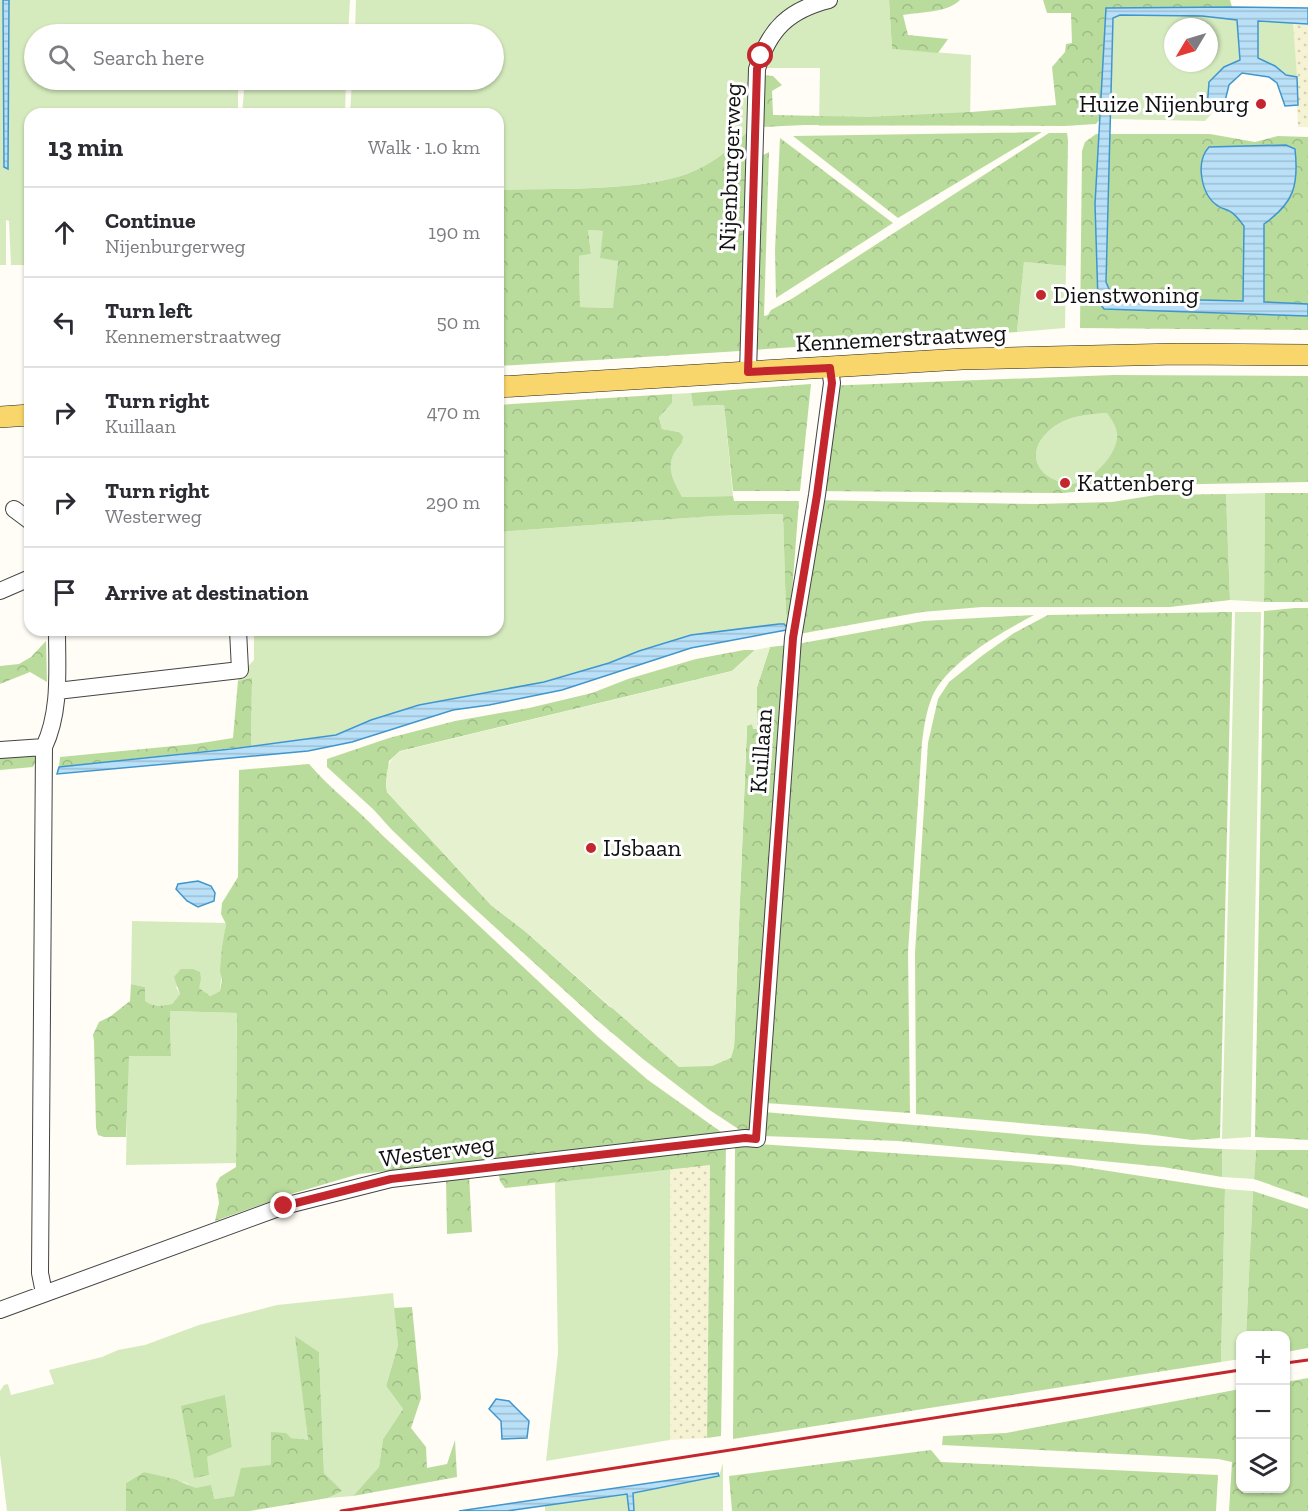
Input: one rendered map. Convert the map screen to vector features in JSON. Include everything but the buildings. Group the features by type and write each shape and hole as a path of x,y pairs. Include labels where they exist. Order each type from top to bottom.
{"main road":[{"name":"Kennemerstraatweg","path":"504,387 748,372 831,375 962,358 1308,355"},
{"path":"0,417 24,415"}],"street":[{"name":"Nijenburgerweg","path":"748,372 757,69 767,44 788,18 806,7 829,0"},
{"name":"Kuillaan","path":"756,1139 793,638 817,495 831,375"},
{"path":"14,509 24,516"},
{"path":"0,591 24,581"},
{"path":"44,1293 40,1273 44,747 50,734 57,691 57,636"},
{"path":"57,691 240,670 238,636"},
{"path":"0,750 44,747"},
{"name":"Westerweg","path":"0,1310 284,1206 391,1179 745,1138 756,1139"}],"shaded area":[{"path":"1293,23 1308,24 1308,127 1298,127"},
{"path":"710,1165 707,1438 670,1440 670,1169"}],"green space":[{"path":"0,0 3,0 4,167 8,169 9,0 350,0 349,24 24,24 24,90 238,90 238,108 24,108 24,265 11,265 9,221 6,220 6,265 0,265"},
{"path":"356,0 808,0 778,23 747,132 727,151 712,162 687,174 666,180 594,188 504,190 504,108 350,108 351,90 504,90 504,24 355,24"},
{"path":"840,0 889,0 892,49 971,55 970,125 819,126 820,68 763,68 777,35 810,9"},
{"path":"889,0 960,0 941,10 903,15 908,35 948,39 938,53 892,49"},
{"path":"1043,0 1230,0 1232,7 1107,9 1101,118 1096,124 760,127 763,75 773,76 782,85 772,91 773,115 869,117 1056,105 1052,67 1065,52 1066,44 1072,43 1071,13 1047,13"},
{"path":"1120,15 1202,16 1237,20 1240,61 1224,67 1207,109 1214,111 1205,121 1111,119 1113,18"},
{"path":"1258,21 1293,23 1297,77 1286,75 1258,58"},
{"path":"244,90 346,90 345,108 243,108"},
{"path":"747,132 740,351 504,366 504,190 594,188 666,180 704,166 727,151","holes":["588,230 603,231 600,258 618,261 613,308 580,307 579,256 591,254"]},
{"path":"1042,132 898,218 793,136"},
{"path":"1049,133 1067,133 1068,140 1066,266 1024,262 1017,332 752,350 757,158 769,152 764,316"},
{"path":"1096,134 1100,134 1095,204 1098,301 1104,309 1308,316 1308,330 1080,328 1082,151 1085,142"},
{"path":"1110,134 1210,134 1255,142 1278,136 1308,137 1308,304 1264,302 1264,224 1278,214 1201,163 1204,185 1217,206 1232,212 1244,226 1243,301 1113,298 1106,282"},
{"path":"780,138 893,223 776,298 775,250"},
{"path":"588,230 603,231 618,261 614,308 580,307 579,256 591,254"},
{"path":"1024,262 1066,266 1065,328 1017,332"},
{"path":"1113,375 1308,376 1308,482 1145,485 1063,493 810,491 823,386","holes":["1107,413 1116,430 1117,441 1101,467 1084,480 1067,484 1043,472 1037,461 1037,448 1051,429 1065,420"]},
{"path":"811,384 800,491 733,491 724,405 693,406 691,393"},
{"path":"691,393 693,406 724,405 733,496 682,497 673,480 671,462 683,436 679,432 662,429 659,416 672,403 672,394"},
{"path":"672,394 672,403 659,417 662,429 679,432 683,436 682,443 671,462 673,480 682,497 733,496 734,501 799,501 790,619 786,614 783,514 715,516 504,532 504,405"},
{"path":"1107,413 1117,427 1118,433 1114,450 1101,467 1084,480 1067,484 1054,480 1042,472 1037,461 1037,448 1051,429 1065,420"},
{"path":"1265,493 1264,602 1230,600 1226,494"},
{"path":"1265,493 1308,493 1308,602 1264,602"},
{"path":"1226,494 1230,600 1170,607 982,607 922,612 799,634 809,500 1036,504 1112,502 1156,495"},
{"path":"783,514 786,614 790,619 787,627 779,624 691,635 609,663 543,682 419,705 371,720 336,735 251,746 252,679 238,681 238,677 254,660 254,636 504,636 504,532 715,516"},
{"path":"1308,608 1308,1140 1255,1137 1264,611"},
{"path":"1232,612 1220,1138 1192,1140 916,1114 915,953 928,743 938,699 949,682 983,655 1014,633 1048,615"},
{"path":"1235,612 1261,612 1251,1137 1222,1139"},
{"path":"1034,615 976,650 949,672 932,697 927,714 922,742 908,952 910,1113 765,1103 797,644 923,621"},
{"path":"46,641 47,682 30,672 0,684 0,666 19,664 31,657"},
{"path":"788,645 752,1135 746,1134 708,1109 598,1021 391,829 374,810 327,767 327,759 389,738 455,721 529,708 592,693 628,679 696,659 755,650 732,671 400,751 389,761 386,784 387,792 491,905 526,932 610,1007 734,1048 747,725 753,724 757,728 757,687 770,647"},
{"name":"IJsbaan","path":"770,647 757,687 757,729 753,729 752,724 747,726 734,1048 731,1058 712,1066 679,1067 526,932 491,905 387,792 386,780 389,764 401,751 732,671 755,650"},
{"path":"252,678 251,746 59,767 60,757 195,744 233,738 238,681"},
{"path":"31,753 38,756 33,767 0,770 0,755"},
{"path":"309,764 598,1037 648,1080 724,1134 359,1174 291,1194 215,1221 219,1203 216,1184 220,1177 236,1167 237,1013 170,1011 171,1056 129,1056 126,1137 98,1135 93,1035 99,1022 130,1001 131,984 145,987 145,1001 150,1004 158,1006 172,1004 180,994 174,977 181,969 193,969 200,972 199,988 210,996 220,991 222,947 226,924 221,914 222,903 238,877 239,770"},
{"path":"132,921 226,923 220,991 210,996 198,988 201,979 176,987 180,994 172,1004 158,1006 145,1001 145,987 131,984"},
{"path":"170,1011 237,1013 236,1163 126,1165 128,1056 171,1056"},
{"path":"764,1112 1144,1145 1222,1149 1222,1177 1163,1167 898,1141 763,1136"},
{"path":"745,1143 1070,1165 1225,1189 1221,1362 733,1439 735,1145"},
{"path":"726,1146 721,1436 707,1438 710,1165 505,1188 500,1181 498,1171"},
{"path":"1222,1149 1256,1150 1254,1179 1222,1177"},
{"path":"1256,1150 1308,1150 1308,1198 1254,1179"},
{"path":"670,1169 670,1440 546,1461 558,1353 555,1182"},
{"path":"469,1174 472,1232 447,1234 446,1177"},
{"path":"1225,1189 1253,1191 1246,1331 1236,1331 1236,1360 1221,1362"},
{"path":"1253,1191 1308,1209 1308,1348 1290,1351 1290,1331 1246,1331"},
{"path":"393,1293 398,1345 386,1386 403,1409 383,1439 379,1467 353,1496 328,1498 341,1491 324,1473 319,1352 296,1337 308,1441 271,1432 271,1466 234,1496 214,1499 186,1483 144,1472 126,1483 126,1511 7,1511 0,1454 0,1391 4,1385 8,1384 11,1395 54,1384 49,1370 102,1357 118,1350 145,1345 199,1325 277,1305","holes":["225,1395 232,1447 207,1457"]},
{"path":"412,1307 421,1398 411,1428 426,1447 427,1468 447,1464 455,1440 457,1477 353,1496 379,1467 383,1439 403,1409 386,1386 398,1345 394,1308"},
{"path":"295,1336 319,1352 324,1473 342,1491 328,1498 250,1511 126,1511 126,1483 144,1472 174,1479 196,1488 211,1485 214,1499 234,1496 241,1468 271,1465 271,1432 286,1433 291,1438 308,1440"},
{"path":"1308,1378 1308,1511 1229,1511 1232,1462 1218,1459 942,1445 943,1436 1006,1433 1236,1390 1236,1493 1290,1493 1290,1381"},
{"path":"225,1395 232,1447 207,1457 209,1475 194,1478 181,1406"},
{"path":"931,1450 941,1462 1218,1475 1216,1511 732,1511 729,1476"},
{"path":"723,1463 723,1511 634,1511 633,1493 719,1476"},
{"path":"628,1494 629,1511 545,1511 545,1505"}],"water":[{"path":"3,0 9,0 8,169 4,167"},
{"path":"1106,8 1308,8 1308,24 1258,21 1258,58 1275,66 1286,75 1297,77 1298,105 1285,106 1277,83 1269,77 1242,73 1229,85 1223,109 1219,112 1207,109 1209,82 1224,67 1240,60 1237,20 1202,16 1120,15 1113,18 1106,282 1113,298 1243,301 1244,226 1235,215 1218,206 1207,194 1202,178 1202,161 1209,147 1286,145 1295,149 1295,183 1288,201 1264,224 1264,302 1308,304 1308,316 1104,309 1098,301 1095,204"},
{"path":"784,624 787,627 786,630 691,648 562,690 453,710 352,742 308,751 57,774 59,767 231,749 336,735 371,720 419,705 544,682 691,635"},
{"path":"198,881 211,886 215,893 214,901 198,907 187,901 176,889 178,884"},
{"path":"496,1399 509,1401 529,1421 527,1438 502,1439 501,1421 489,1409"},
{"path":"718,1473 719,1476 633,1493 634,1511 629,1511 627,1494 507,1511 459,1511"}],"railway":[{"path":"1290,1362 1308,1360"},
{"path":"341,1511 1236,1371"}],"place":[{"name":"Huize Nijenburg","path":"1261,104"},
{"name":"Dienstwoning","path":"1041,295"},
{"name":"Kattenberg","path":"1065,483"},
{"name":"IJsbaan","path":"591,848"}],"route":[{"path":"284,1206 391,1179 745,1138 756,1139 793,638 817,495 832,383 830,368 748,372 757,69 761,56"}]}
